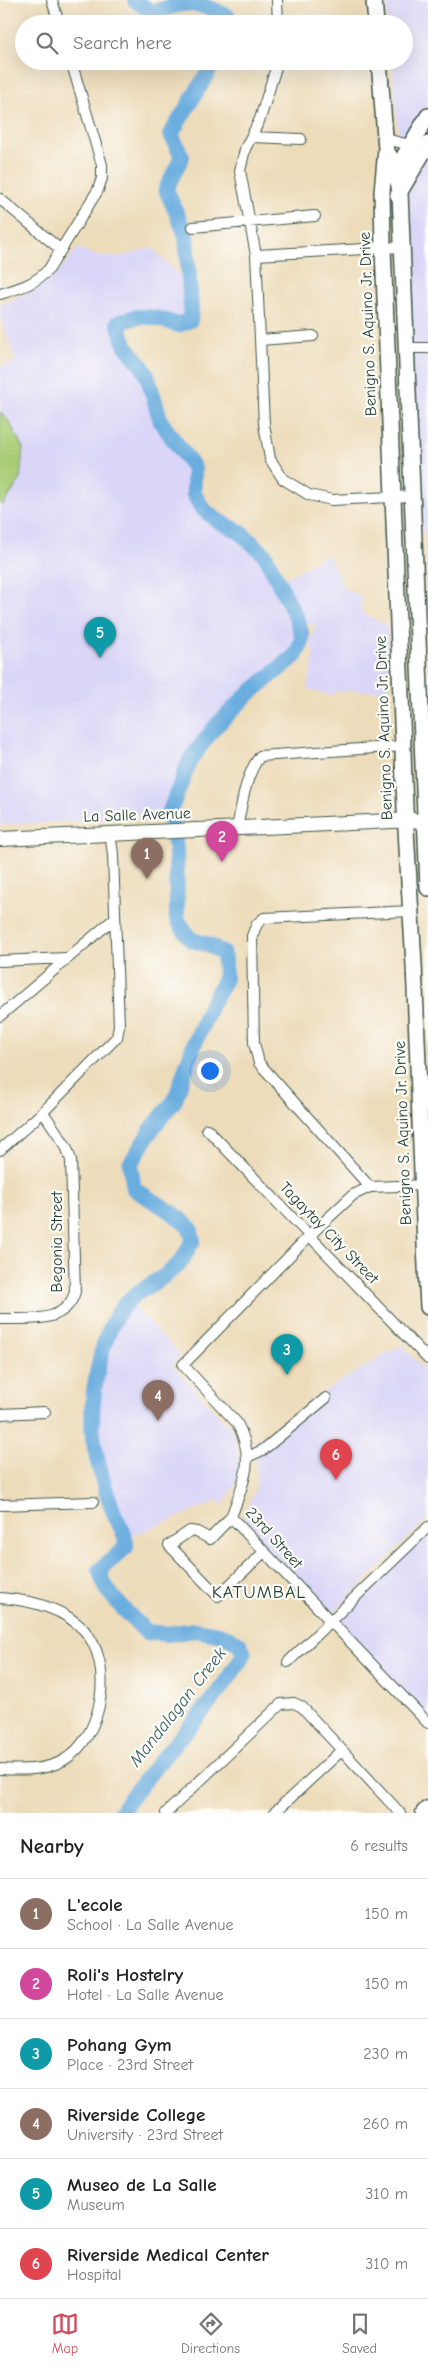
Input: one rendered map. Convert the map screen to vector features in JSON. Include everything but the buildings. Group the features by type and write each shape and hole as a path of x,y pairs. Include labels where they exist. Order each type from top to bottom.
{"main road":[{"path":"374,0 375,15"},
{"name":"Benigno S. Aquino Jr. Drive","path":"380,70 385,144 382,192 383,248 403,746 404,821 410,911 421,966 428,1307"},
{"path":"383,221 423,147 428,116"},
{"name":"Benigno S. Aquino Jr. Drive","path":"385,144 396,169 400,192 412,496 419,567 428,888"},
{"path":"382,192 396,169 423,147"},
{"path":"390,446 410,445"},
{"path":"419,567 428,550"},
{"path":"424,1813 428,1809"}],"street":[{"path":"52,0 56,15"},
{"path":"277,0 278,15"},
{"path":"0,294 28,286 39,280 50,269 98,190 102,178 102,165 74,70"},
{"path":"276,70 268,98 241,161 240,171 256,255 267,444 270,459 282,479 309,495 332,500 412,496"},
{"path":"251,137 301,139"},
{"path":"385,144 423,147"},
{"path":"0,199 61,250"},
{"path":"193,227 315,216"},
{"path":"256,255 401,247"},
{"path":"260,340 313,336"},
{"path":"406,348 428,348"},
{"path":"237,828 245,789 254,764 260,756 285,752 403,746"},
{"name":"La Salle Avenue","path":"0,839 404,821 425,823"},
{"path":"0,1150 43,1112 117,1037 119,1026 116,918 113,854 110,833"},
{"path":"410,911 264,918 257,924 252,936 254,1043 259,1063 370,1187 425,1185"},
{"path":"0,1016 66,958 116,918"},
{"path":"0,961 66,958"},
{"name":"Begonia Street","path":"0,1319 54,1317 67,1307 75,1292 71,1160 66,1146 43,1112"},
{"name":"Tagaytay City Street","path":"207,1129 428,1359"},
{"name":"23rd Street","path":"370,1187 353,1195 310,1235 183,1365 237,1423 242,1434 247,1457 246,1477 231,1517 332,1620 428,1723"},
{"path":"247,1457 264,1450 326,1398"},
{"path":"0,1414 45,1412"},
{"path":"0,1505 93,1502"},
{"path":"231,1517 210,1540 197,1532 190,1531 169,1545 218,1596 264,1552"},
{"path":"288,1662 428,1527"},
{"path":"0,1598 45,1605 64,1615 85,1631 98,1656 103,1687 96,1718 84,1740 64,1760 40,1769 0,1769"},
{"path":"166,1813 281,1704 291,1702 302,1707 400,1813"},
{"path":"274,1813 342,1750"}],"shaded area":[{"path":"386,0 428,0 428,529 419,536 407,233 393,70 413,70 413,15 387,15"},
{"path":"78,248 95,255 118,257 152,248 189,285 190,320 178,325 155,318 133,316 119,323 125,345 147,375 161,422 194,468 194,494 202,507 218,521 239,531 265,555 296,617 302,635 301,644 296,655 245,697 215,727 190,760 168,816 0,825 0,367 16,362 0,316 0,305 38,288 55,275"},
{"path":"328,554 344,589 361,595 362,613 388,626 389,690 354,691 348,689 346,693 336,690 335,694 331,696 307,689 314,656 310,643 316,626 300,621 283,580"},
{"path":"128,1300 180,1355 172,1365 233,1431 242,1474 221,1507 220,1500 127,1538 115,1516 104,1484 94,1444 91,1417 94,1385 103,1351 115,1319"},
{"path":"402,1345 426,1372 428,1518 331,1615 254,1537 244,1524 244,1513 257,1486 255,1442 334,1385"},
{"path":"428,1527 428,1716 332,1621"}],"green space":[{"path":"0,412 9,421 23,448 20,480 4,504 0,505"}],"waterway":[{"name":"Mandalagan Creek","path":"135,0 152,13 174,6 191,4 208,7 224,15"},
{"name":"Mandalagan Creek","path":"172,824 168,816 190,760 215,727 245,697 296,655 301,644 302,635 296,617 265,555 239,531 218,521 202,508 194,494 194,468 161,422 147,375 125,345 118,323 142,317 155,318 178,325 190,320 191,308 186,235 166,189 182,157 171,134 210,70"},
{"name":"Mandalagan Creek","path":"120,1813 150,1773 200,1715 244,1654 239,1643 219,1634 195,1630 167,1634 146,1632 125,1611 106,1587 100,1570 126,1547 126,1543 105,1489 94,1443 92,1408 98,1367 111,1328 120,1311 130,1299 177,1266 193,1240 190,1228 173,1213 134,1189 130,1164 151,1130 175,1100 193,1047 211,1005 225,979 224,954 207,944 191,940 177,919 174,835"}],"place":[{"name":"Museo de La Salle","path":"100,658"},
{"name":"Roli's Hostelry","path":"222,862"},
{"name":"L'ecole","path":"147,879"},
{"name":"Pohang Gym","path":"287,1375"},
{"name":"Riverside College","path":"158,1421"},
{"name":"Riverside Medical Center","path":"336,1480"}],"district":[{"name":"KATUMBAL","path":"259,1592"}]}
